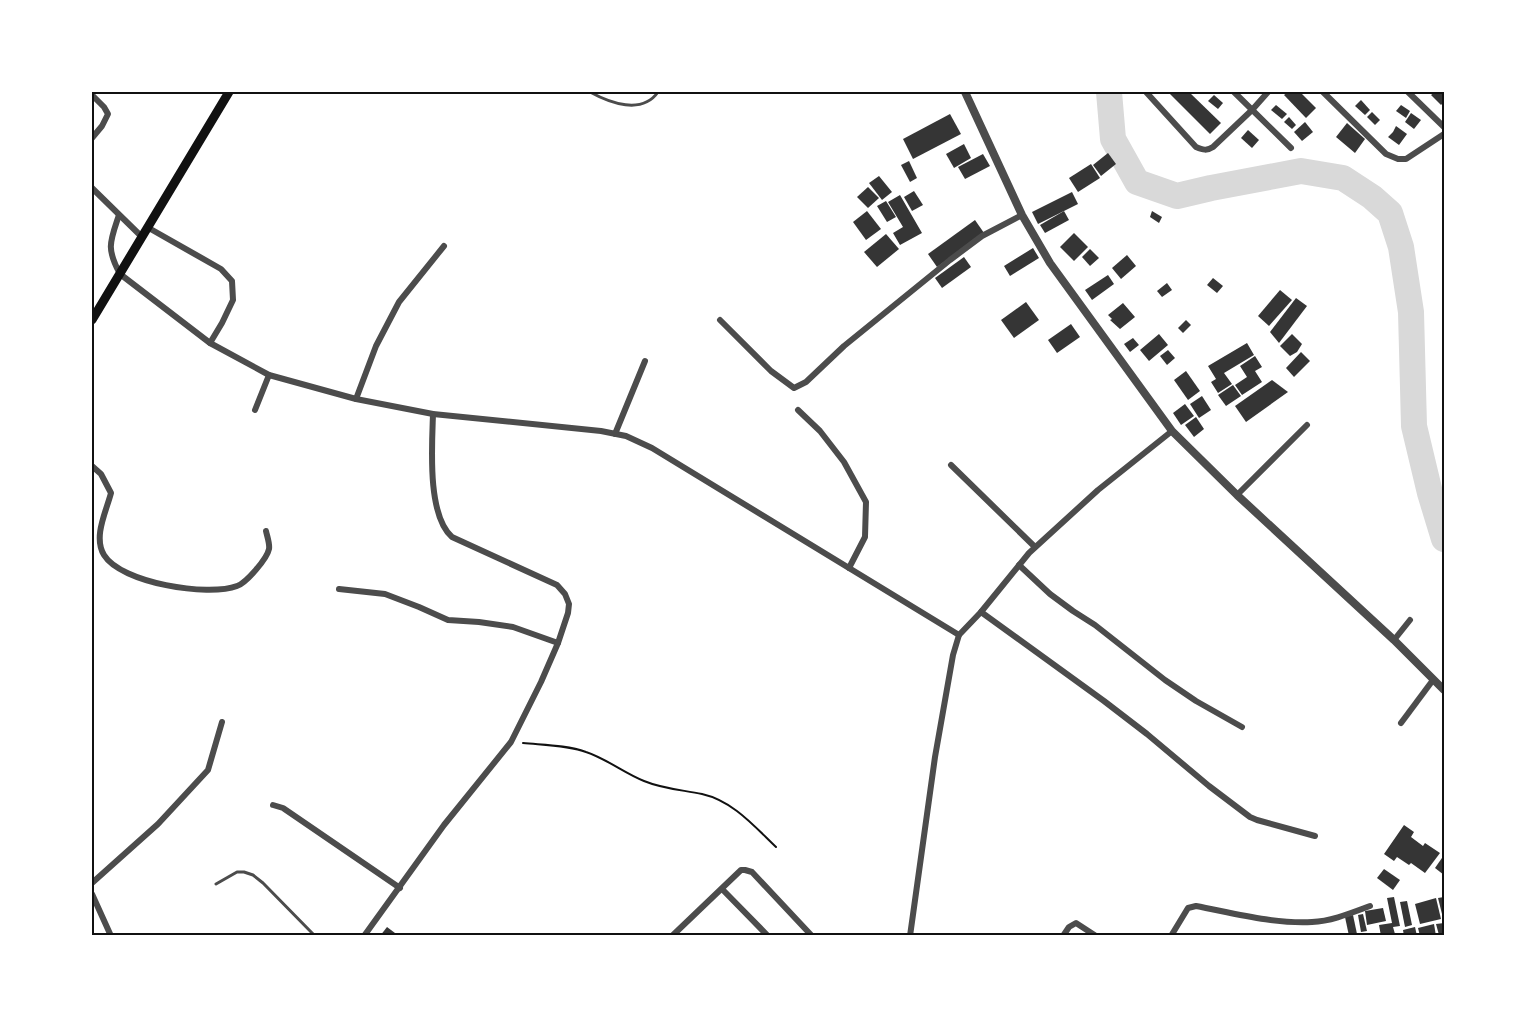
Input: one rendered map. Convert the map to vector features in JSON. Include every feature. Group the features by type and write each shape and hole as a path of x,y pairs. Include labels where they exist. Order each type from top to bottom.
{"main road":[{"path":"92,320 229,92"}],"street":[{"path":"965,92 1022,215 1050,263 1172,431 1444,690"},
{"path":"1146,92 1196,147 1203,150 1213,147 1268,92"},
{"path":"1234,92 1291,148"},
{"path":"1323,92 1386,154 1392,157 1406,159 1444,135"},
{"path":"1408,92 1444,127"},
{"path":"92,95 104,106 108,114 92,138"},
{"path":"92,188 142,237"},
{"path":"120,215 111,245 111,258 120,274 210,343 269,375 356,399 433,414 601,431 626,436 652,448 958,635"},
{"path":"720,320 771,371 794,388 800,386 844,346 950,260 982,236 1022,215"},
{"path":"147,227 221,269 232,281 233,300 210,343"},
{"path":"356,399 376,346 399,302 444,246"},
{"path":"615,434 645,361"},
{"path":"255,410 269,375"},
{"path":"798,410 820,431 844,462 866,502 865,537 849,568"},
{"path":"364,936 444,825 511,742 541,682 568,613 569,604 565,594 557,585 452,537 446,532 434,492 433,414"},
{"path":"1238,495 1307,425"},
{"path":"910,936 935,757 958,635 981,612 1035,547 1098,490 1172,431"},
{"path":"951,465 1035,547"},
{"path":"92,466 101,474 111,493 99,536 104,555 119,570 148,582 213,590 238,586 262,564 269,548 266,531"},
{"path":"1019,566 1050,594 1095,625 1165,680 1242,727"},
{"path":"339,589 385,594 448,620 513,627 558,643"},
{"path":"981,612 1104,701 1250,817 1315,836"},
{"path":"1394,640 1410,620"},
{"path":"1401,723 1433,680"},
{"path":"92,883 158,824 208,770 222,722"},
{"path":"273,805 283,808 400,888"},
{"path":"672,936 741,870 750,871 812,936"},
{"path":"722,889 768,936"},
{"path":"92,894 111,936"},
{"path":"1171,936 1188,908 1196,906 1292,922 1313,922 1335,918 1370,906"},
{"path":"1063,936 1069,927 1076,923 1096,936"}],"lane":[{"path":"590,92 615,103 633,105 645,103 658,92"},
{"path":"216,884 237,872 253,875 315,936"}],"path":[{"path":"511,742 585,752 645,782 662,788 721,800 776,847"}],"building":[{"path":"1168,92 1189,92 1221,123 1210,134"},
{"path":"1288,92 1300,92 1316,108 1306,118 1284,95"},
{"path":"1435,92 1444,94 1444,102 1441,105 1431,95"},
{"path":"1214,95 1223,103 1218,109 1208,101"},
{"path":"1361,100 1370,110 1365,115 1355,106"},
{"path":"1276,105 1287,114 1282,119 1271,110"},
{"path":"1401,105 1410,111 1406,118 1396,111"},
{"path":"1372,112 1380,120 1375,125 1367,117"},
{"path":"1411,113 1421,120 1414,129 1405,122"},
{"path":"950,114 961,134 913,159 903,139"},
{"path":"1289,117 1296,125 1292,129 1284,122"},
{"path":"1305,122 1313,132 1302,141 1294,132"},
{"path":"1347,123 1365,139 1355,153 1336,137"},
{"path":"1396,126 1407,134 1399,145 1388,137"},
{"path":"1248,130 1259,140 1252,148 1241,138"},
{"path":"964,144 971,158 954,168 946,154"},
{"path":"1108,153 1116,164 1101,176 1093,165"},
{"path":"983,154 990,166 965,179 958,167"},
{"path":"909,161 917,178 910,182 901,165"},
{"path":"1091,164 1100,178 1078,192 1069,178"},
{"path":"879,176 892,192 882,200 869,183"},
{"path":"868,187 879,198 868,208 857,197"},
{"path":"914,191 923,205 912,211 904,197"},
{"path":"1072,192 1078,204 1038,224 1032,212"},
{"path":"900,195 922,233 900,245 893,233 903,227 888,202"},
{"path":"886,201 896,217 887,222 877,206"},
{"path":"867,211 881,229 866,240 853,222"},
{"path":"1064,211 1069,220 1045,233 1040,225"},
{"path":"1152,211 1162,217 1159,223 1150,217"},
{"path":"975,220 984,233 937,267 928,254"},
{"path":"1074,233 1088,247 1074,261 1060,247"},
{"path":"886,234 899,249 877,267 864,252"},
{"path":"1033,248 1039,258 1010,276 1004,266"},
{"path":"1090,249 1099,258 1090,266 1082,257"},
{"path":"1127,255 1136,266 1121,279 1112,268"},
{"path":"964,257 971,267 942,288 935,278"},
{"path":"1108,275 1114,284 1092,300 1085,290"},
{"path":"1213,278 1223,286 1217,293 1207,285"},
{"path":"1167,283 1172,290 1162,297 1157,291"},
{"path":"1280,290 1292,300 1269,326 1258,316"},
{"path":"1296,298 1307,306 1279,343 1270,332"},
{"path":"1026,302 1039,320 1014,338 1001,320"},
{"path":"1123,303 1135,317 1120,329 1108,315"},
{"path":"1186,320 1191,325 1183,333 1178,328"},
{"path":"1071,324 1080,337 1057,353 1048,340"},
{"path":"1159,334 1168,345 1149,361 1140,350"},
{"path":"1292,334 1302,344 1297,352 1290,356 1280,346"},
{"path":"1133,338 1139,345 1130,352 1124,344"},
{"path":"1247,343 1254,355 1224,373 1232,384 1218,393 1211,382 1216,379 1208,366"},
{"path":"1168,350 1175,358 1167,365 1160,356"},
{"path":"1301,352 1310,361 1294,377 1286,368"},
{"path":"1255,356 1262,367 1255,371 1262,382 1242,395 1235,385 1247,377 1240,366"},
{"path":"1186,371 1200,391 1188,400 1174,380"},
{"path":"1272,380 1288,392 1246,422 1235,406"},
{"path":"1233,385 1241,396 1226,406 1218,395"},
{"path":"1202,396 1211,410 1199,418 1190,404"},
{"path":"1185,404 1194,416 1181,425 1173,413"},
{"path":"1196,417 1204,429 1194,437 1185,425"},
{"path":"1404,825 1414,832 1411,837 1423,846 1425,843 1440,853 1425,873 1411,863 1409,865 1397,857 1394,861 1384,854"},
{"path":"1444,855 1444,875 1435,868"},
{"path":"1384,869 1400,880 1393,890 1377,878"},
{"path":"1394,897 1400,926 1393,927 1395,934 1381,936 1379,925 1392,923 1387,898"},
{"path":"1444,897 1444,922 1438,898"},
{"path":"1436,898 1441,919 1420,924 1415,904"},
{"path":"1407,901 1412,925 1405,927 1400,902"},
{"path":"1383,908 1386,921 1367,925 1365,911"},
{"path":"1363,914 1367,931 1361,932 1358,915"},
{"path":"1353,915 1357,934 1349,936 1345,917"},
{"path":"1444,923 1444,934 1439,935 1436,924"},
{"path":"1434,924 1436,936 1420,936 1418,928"},
{"path":"387,927 399,936 380,936"},
{"path":"1415,927 1417,936 1404,936 1403,930"}],"waterway":[{"path":"1109,92 1113,139 1137,182 1177,196 1301,171 1343,178 1372,197 1390,213 1401,247 1411,312 1414,426 1444,539"}]}
